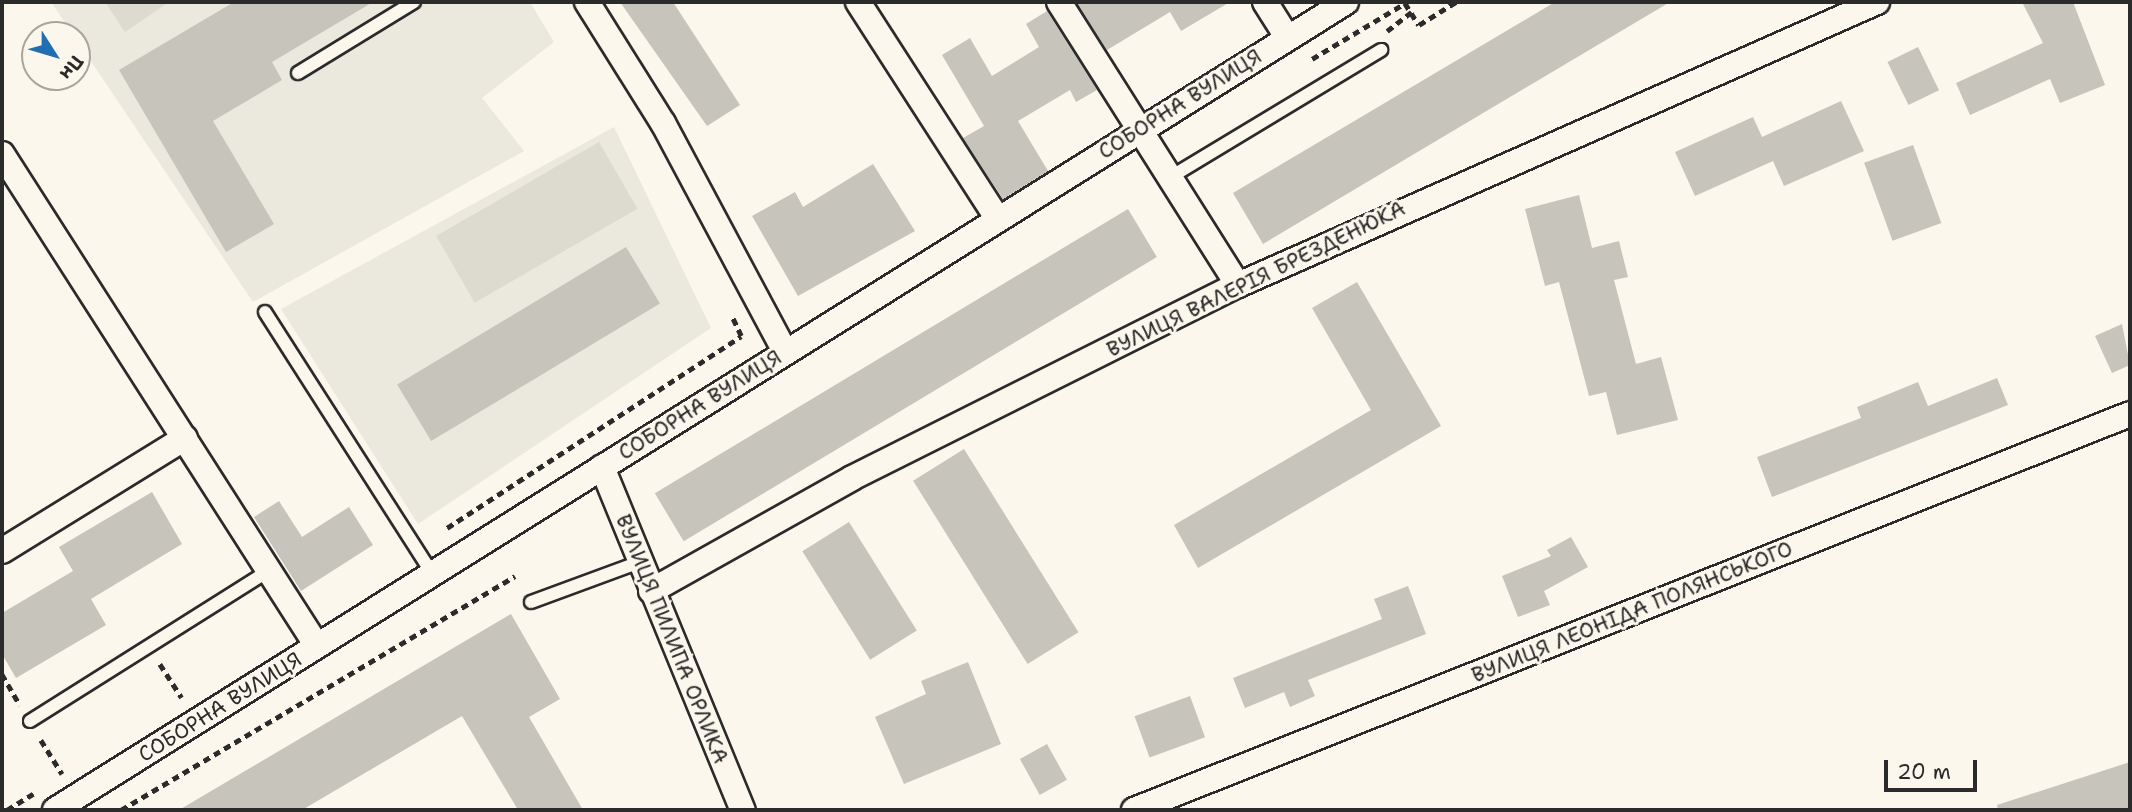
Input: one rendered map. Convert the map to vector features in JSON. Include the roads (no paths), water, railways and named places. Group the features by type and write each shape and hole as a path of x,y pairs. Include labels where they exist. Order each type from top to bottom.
{"street":[{"path":"587,2 663,123 785,350"},
{"path":"859,2 998,219"},
{"path":"1059,2 1138,131 1238,285"},
{"path":"1265,2 1287,37"},
{"name":"СОБОРНА ВУЛИЦЯ","path":"55,810 785,350 1346,2"},
{"name":"ВУЛИЦЯ ВАЛЕРІЯ БРЕЗДЕНЮКА","path":"651,591 852,478 1238,285 1877,2"},
{"path":"2,154 317,646"},
{"name":"ВУЛИЦЯ ЛЕОНІДА ПОЛЯНСЬКОГО","path":"1134,810 2130,414"},
{"path":"2,551 185,438"},
{"name":"ВУЛИЦЯ ПИЛИПА ОРЛИКА","path":"602,467 743,810"}],"lane":[{"path":"298,73 414,2"},
{"path":"1169,178 1381,50"},
{"path":"265,312 432,573"},
{"path":"531,602 640,562"},
{"path":"30,721 270,570"}]}
